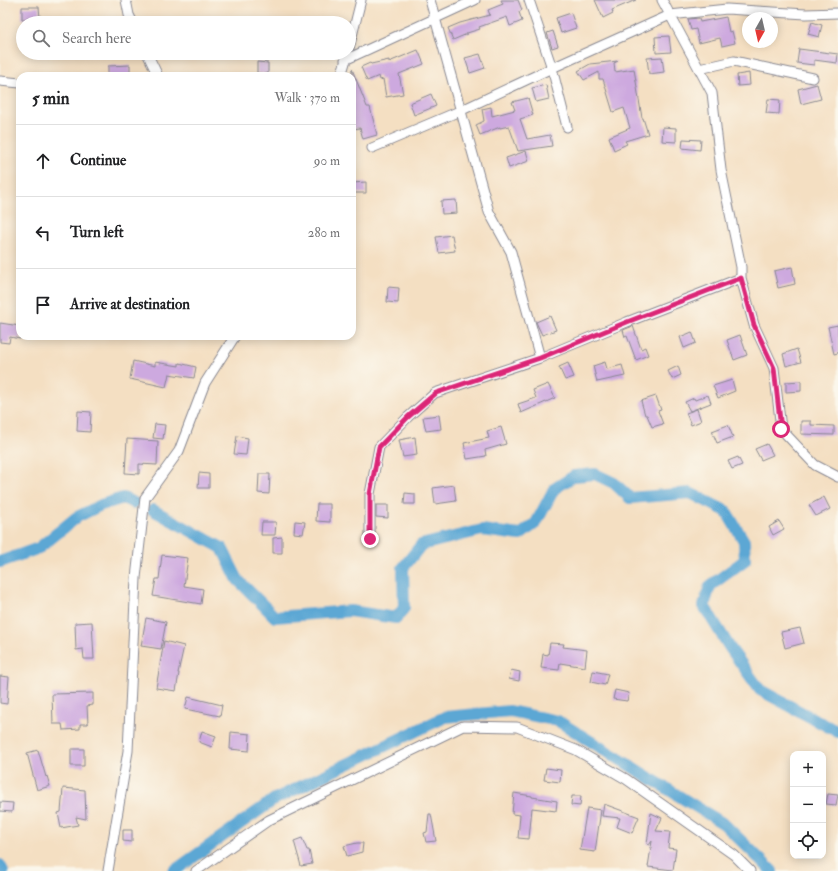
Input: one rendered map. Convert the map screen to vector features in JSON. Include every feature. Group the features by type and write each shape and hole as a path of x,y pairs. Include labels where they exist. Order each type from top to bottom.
{"street":[{"path":"126,0 130,16"},
{"path":"356,22 362,0"},
{"path":"430,0 462,110 489,212 511,252 540,358"},
{"path":"356,53 475,0"},
{"path":"529,0 552,68 567,127"},
{"path":"662,0 712,93 721,170 741,267 741,278 754,325 774,368 781,429 815,465 838,478"},
{"path":"372,148 462,110 670,15 727,9 806,14 838,13"},
{"path":"150,60 156,72"},
{"path":"342,72 345,60"},
{"path":"699,69 734,61 813,78"},
{"path":"0,81 16,83"},
{"path":"370,539 370,494 379,447 408,417 436,393 540,358 627,322 741,278"},
{"path":"108,871 128,751 136,578 145,498 179,451 205,383 233,340"},
{"path":"196,871 269,820 463,726 517,727 576,750 626,779 734,855 750,871"}],"building":[{"path":"501,0 518,0 522,10 519,12 522,21 510,26 507,17 479,27 480,29 467,33 453,40 448,28 460,23 490,15 488,10 503,4"},
{"path":"595,0 636,0 612,10 613,13 603,18"},
{"path":"22,7 39,7 40,16 22,16"},
{"path":"571,13 576,28 561,33 556,18"},
{"path":"726,17 729,32 732,31 735,43 722,46 720,38 699,43 696,29 691,30 688,19 699,18 700,22"},
{"path":"812,22 822,25 819,37 808,34"},
{"path":"553,31 558,46 552,48 547,33"},
{"path":"669,36 671,52 656,53 655,37"},
{"path":"799,49 838,54 837,63 814,60 814,65 797,63"},
{"path":"418,50 424,64 399,74 403,94 386,97 383,79 380,80 379,76 367,81 361,67 370,63 389,60 389,62"},
{"path":"480,54 485,68 470,73 465,58"},
{"path":"662,57 664,72 649,74 647,58"},
{"path":"618,61 614,63 615,72 634,69 642,118 648,134 625,141 627,144 614,150 609,137 630,128 624,108 613,112 603,79 599,79 599,72 584,80 578,71 590,64"},
{"path":"257,62 268,63 268,72 257,72"},
{"path":"130,65 130,72 108,72 108,66"},
{"path":"749,73 750,85 738,86 737,75"},
{"path":"356,79 367,107 370,107 377,135 363,139 360,128 356,128"},
{"path":"817,84 821,99 801,104 798,89"},
{"path":"546,85 549,99 536,102 532,88"},
{"path":"431,94 436,106 414,115 410,103"},
{"path":"528,98 533,115 520,119 527,139 550,135 552,146 518,151 509,126 500,127 480,135 476,125 484,121 482,109 491,107 492,116 515,110 512,102"},
{"path":"768,99 780,100 779,114 766,113"},
{"path":"663,127 676,128 676,142 662,141"},
{"path":"683,139 701,140 700,150 682,148"},
{"path":"526,151 529,161 509,168 506,158"},
{"path":"366,182 366,193 356,193 356,183"},
{"path":"456,200 457,213 442,214 441,201"},
{"path":"452,235 455,251 439,253 436,237"},
{"path":"792,267 795,284 778,288 774,271"},
{"path":"388,287 399,288 398,303 387,302"},
{"path":"550,316 556,330 542,335 536,322"},
{"path":"0,323 16,325 16,338 10,337 9,343 0,342"},
{"path":"838,325 838,353 834,354 828,327"},
{"path":"633,326 641,349 645,347 648,355 636,360 627,336 625,337 623,330"},
{"path":"692,332 696,343 684,348 680,337"},
{"path":"740,335 747,355 734,360 727,340"},
{"path":"797,349 801,362 786,366 783,354"},
{"path":"133,361 155,366 155,362 179,366 179,363 196,367 194,378 169,374 166,387 130,379"},
{"path":"605,362 607,369 622,365 625,376 597,382 593,366"},
{"path":"568,363 574,377 565,380 559,367"},
{"path":"678,366 681,375 672,379 668,371"},
{"path":"732,380 735,391 718,398 713,386"},
{"path":"801,381 801,391 786,392 786,382"},
{"path":"548,384 555,398 521,413 518,404 536,398 533,390"},
{"path":"708,395 711,403 690,411 685,402 694,398 695,400"},
{"path":"656,396 661,410 658,411 663,424 652,427 647,415 645,415 641,401"},
{"path":"697,409 701,421 691,425 686,413"},
{"path":"78,411 91,412 90,432 77,431"},
{"path":"439,415 441,429 426,431 423,417"},
{"path":"801,421 811,421 811,425 834,426 834,435 801,434"},
{"path":"155,424 165,425 163,439 153,438"},
{"path":"728,425 733,437 717,443 712,431"},
{"path":"501,427 506,444 485,450 486,456 467,459 464,443 489,438 487,431"},
{"path":"237,436 248,438 246,455 234,454"},
{"path":"415,437 417,455 403,457 399,440"},
{"path":"127,439 158,441 157,465 139,464 139,474 125,473"},
{"path":"767,444 773,455 761,460 755,449"},
{"path":"738,457 742,465 732,469 728,461"},
{"path":"199,473 209,474 209,488 198,488"},
{"path":"259,474 270,474 269,494 258,493"},
{"path":"454,485 456,501 435,504 433,488"},
{"path":"405,493 415,494 415,504 404,504"},
{"path":"824,497 830,509 816,516 809,505"},
{"path":"317,504 330,504 330,522 316,521"},
{"path":"376,505 388,505 388,518 376,517"},
{"path":"295,521 305,522 303,534 294,533"},
{"path":"779,521 784,529 773,535 769,527"},
{"path":"262,522 276,522 275,535 261,535"},
{"path":"282,537 282,553 273,553 273,538"},
{"path":"162,555 188,558 184,586 203,589 201,604 153,596 156,579 159,579"},
{"path":"146,618 166,622 161,649 141,646"},
{"path":"92,622 94,659 84,659 83,649 76,650 75,623"},
{"path":"800,628 804,643 785,648 781,632"},
{"path":"164,641 184,646 176,691 156,688"},
{"path":"550,643 564,644 563,647 587,650 585,667 560,663 559,670 541,668 543,654 548,655"},
{"path":"511,670 520,672 519,681 509,679"},
{"path":"593,671 608,674 605,685 591,682"},
{"path":"0,676 9,677 7,704 0,703"},
{"path":"615,690 629,693 627,701 613,699"},
{"path":"93,693 93,705 87,706 88,724 80,724 80,729 63,730 62,724 53,724 52,694"},
{"path":"188,697 222,705 220,716 185,709"},
{"path":"202,731 216,736 212,747 199,742"},
{"path":"231,732 250,734 249,751 230,749"},
{"path":"71,749 84,749 84,766 71,766"},
{"path":"38,750 50,786 37,790 27,753"},
{"path":"546,768 561,770 560,782 544,780"},
{"path":"63,788 85,790 86,819 76,817 78,825 61,828 58,813 61,812"},
{"path":"514,793 557,801 556,811 532,808 529,839 518,838 520,815 512,814"},
{"path":"828,794 838,795 836,805 826,804"},
{"path":"572,796 581,796 580,806 571,805"},
{"path":"0,802 13,803 12,812 0,811"},
{"path":"604,804 639,817 632,833 617,827 620,818 602,816"},
{"path":"587,808 601,810 595,852 580,850"},
{"path":"651,813 662,818 656,831 670,832 668,848 676,849 673,870 648,867 652,841 649,845 647,844"},
{"path":"429,814 431,814 436,841 426,842 424,833 427,832"},
{"path":"123,830 132,830 132,842 123,841"},
{"path":"302,838 307,850 309,850 312,864 301,866 294,841"},
{"path":"363,843 362,852 347,856 344,846"}],"waterway":[{"path":"153,510 222,548 238,580 275,617 350,611 396,618 404,608 403,568 421,545 482,530 520,535 536,523 554,489 574,476 595,474 614,483 630,498 690,493 726,511 744,541 745,560 710,586 704,606 730,648 760,690 838,732"},
{"path":"0,562 39,548 77,517 101,505 123,498 134,503"},
{"path":"174,871 275,799 445,717 510,711 558,721 724,824 772,871"},
{"path":"0,865 3,871"}],"route":[{"path":"370,539 370,494 379,447 408,417 436,393 540,358 627,322 741,278 754,325 774,368 781,429"}]}
